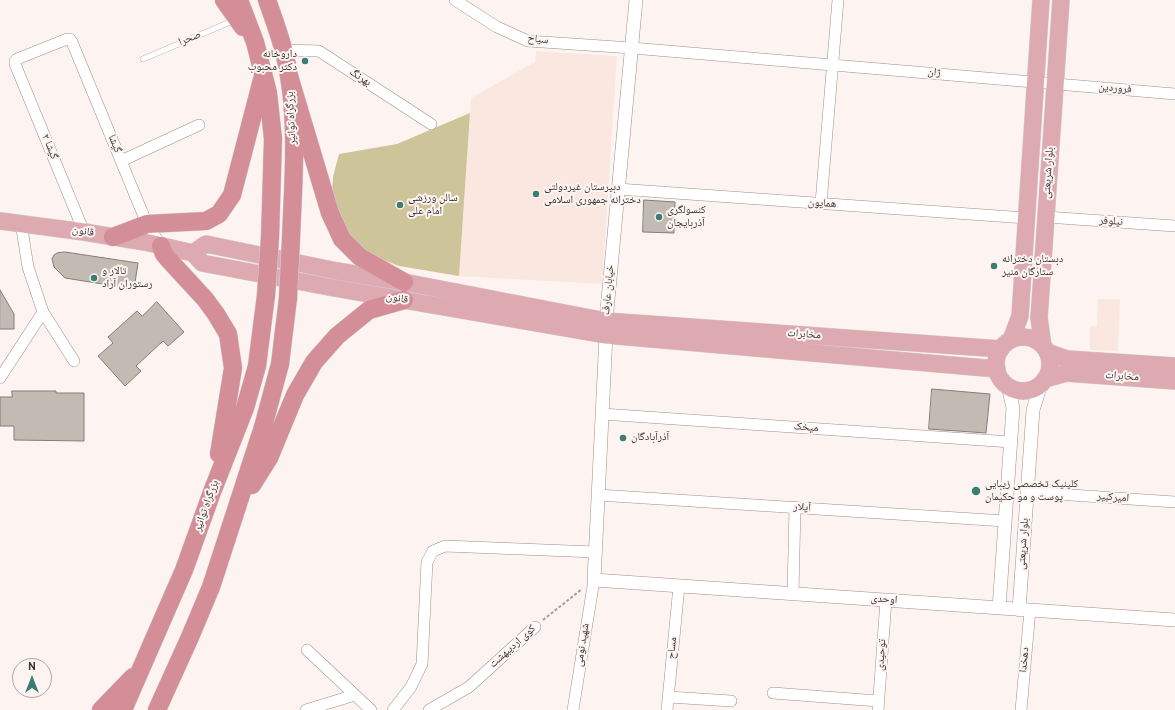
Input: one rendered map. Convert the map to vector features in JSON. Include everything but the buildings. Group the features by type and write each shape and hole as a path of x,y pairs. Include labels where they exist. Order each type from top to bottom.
{"highway":[{"path":"224,0 255,42"},
{"name":"بزرگراه توانیر","path":"122,710 184,570 212,492 245,408 257,366 266,295 270,238 273,140 268,93 255,42 240,0"},
{"name":"بزرگراه توانیر","path":"237,508 263,427 280,364 288,298 294,127 289,76 284,50 267,0"},
{"path":"280,0 284,14 284,50"},
{"path":"113,237 147,224 206,221 219,214 232,195 263,76"},
{"path":"157,710 211,587 237,508 269,458 295,395 314,362 337,336 369,310 404,291 360,257 342,240 330,213 289,76"},
{"path":"161,246 164,254 205,299 228,334 233,368 212,492"},
{"path":"101,710 142,667"}],"main road":[{"name":"بلوار شریعتى","path":"1006,344 1020,316 1041,0"},
{"name":"بلوار شریعتى","path":"1045,349 1039,318 1061,0"},
{"name":"قانون","path":"0,221 145,242 192,253 206,244 337,271 404,291 606,328"},
{"name":"مخابرات","path":"606,328 1006,344"},
{"name":"مخابرات","path":"606,328 997,369"},
{"path":"1025,337 1038,342 1045,349 1050,366 1043,381 1035,388 1028,390 1014,389 1008,386 999,376 996,362 998,355 1006,344 1018,338 1025,337"},
{"name":"مخابرات","path":"1045,349 1067,359 1175,366"},
{"name":"مخابرات","path":"1043,381 1066,373 1175,381"}],"street":[{"name":"سیاح","path":"455,0 497,27 528,41 632,48"},
{"name":"خیابان عارف","path":"594,580 606,328 636,0"},
{"path":"821,203 838,0"},
{"name":"گیشا","path":"15,61 70,39 147,224 161,246"},
{"name":"ژان","path":"632,48 1056,84"},
{"name":"بهرنگ","path":"284,50 319,51 430,124"},
{"name":"گیشا ۲","path":"15,61 84,232"},
{"name":"فروردین","path":"1056,84 1175,94"},
{"path":"121,161 199,125"},
{"name":"همایون","path":"618,189 1026,218"},
{"name":"نیلوفر","path":"1046,217 1175,226"},
{"path":"21,223 28,267 43,312 74,361"},
{"path":"0,378 43,312"},
{"name":"بلوار شریعتى","path":"1025,610 1027,492 1033,410 1043,381"},
{"name":"بلوار شریعتى","path":"1000,608 1013,408 1008,386"},
{"name":"میخک","path":"602,414 1011,442"},
{"name":"امیرکبیر","path":"1027,492 1175,502"},
{"name":"آیلار","path":"598,495 1005,521"},
{"path":"793,594 796,507"},
{"path":"393,710 411,687 422,664 427,562 433,551 445,546 595,552"},
{"name":"اوحدی","path":"594,580 1175,620"},
{"name":"شهید نومی","path":"573,710 594,580"},
{"name":"مساح","path":"667,710 679,586"},
{"name":"توحیدی","path":"878,705 886,600"},
{"name":"دهخدا","path":"1021,710 1025,610"},
{"name":"کوی اردیبهشت","path":"429,710 468,686 535,627"},
{"path":"307,650 371,710"},
{"path":"773,693 878,705"},
{"path":"306,710 355,695"},
{"path":"668,697 731,701"}],"lane":[{"name":"صحرا","path":"143,59 237,19"}],"path":[{"name":"کوی اردیبهشت","path":"535,627 594,580"}],"shaded area":[{"name":"دبیرستان غیردولتی دخترانه جمهوری اسلامی","path":"536,51 617,56 602,284 459,276 471,98 535,62"},
{"name":"سالن ورزشی امام علی","path":"470,113 459,276 399,266 371,255 350,238 338,218 332,193 333,177 339,154 397,144"},
{"path":"1098,299 1120,299 1118,351 1090,350 1090,326 1097,326"}],"place":[{"name":"داروخانه دکتر محبوب","path":"305,61"},
{"name":"دبیرستان غیردولتی دخترانه جمهوری اسلامی","path":"536,194"},
{"name":"سالن ورزشی امام علی","path":"400,205"},
{"name":"کنسولگری آذربایجان","path":"659,217"},
{"name":"دبستان دخترانه ستارگان منیر","path":"994,266"},
{"name":"تالار و رستوران آراد","path":"94,278"},
{"name":"آذرآبادگان","path":"623,438"},
{"name":"کلینیک تخصصی زیبایی پوست و مو حکیمان","path":"976,491"}]}
